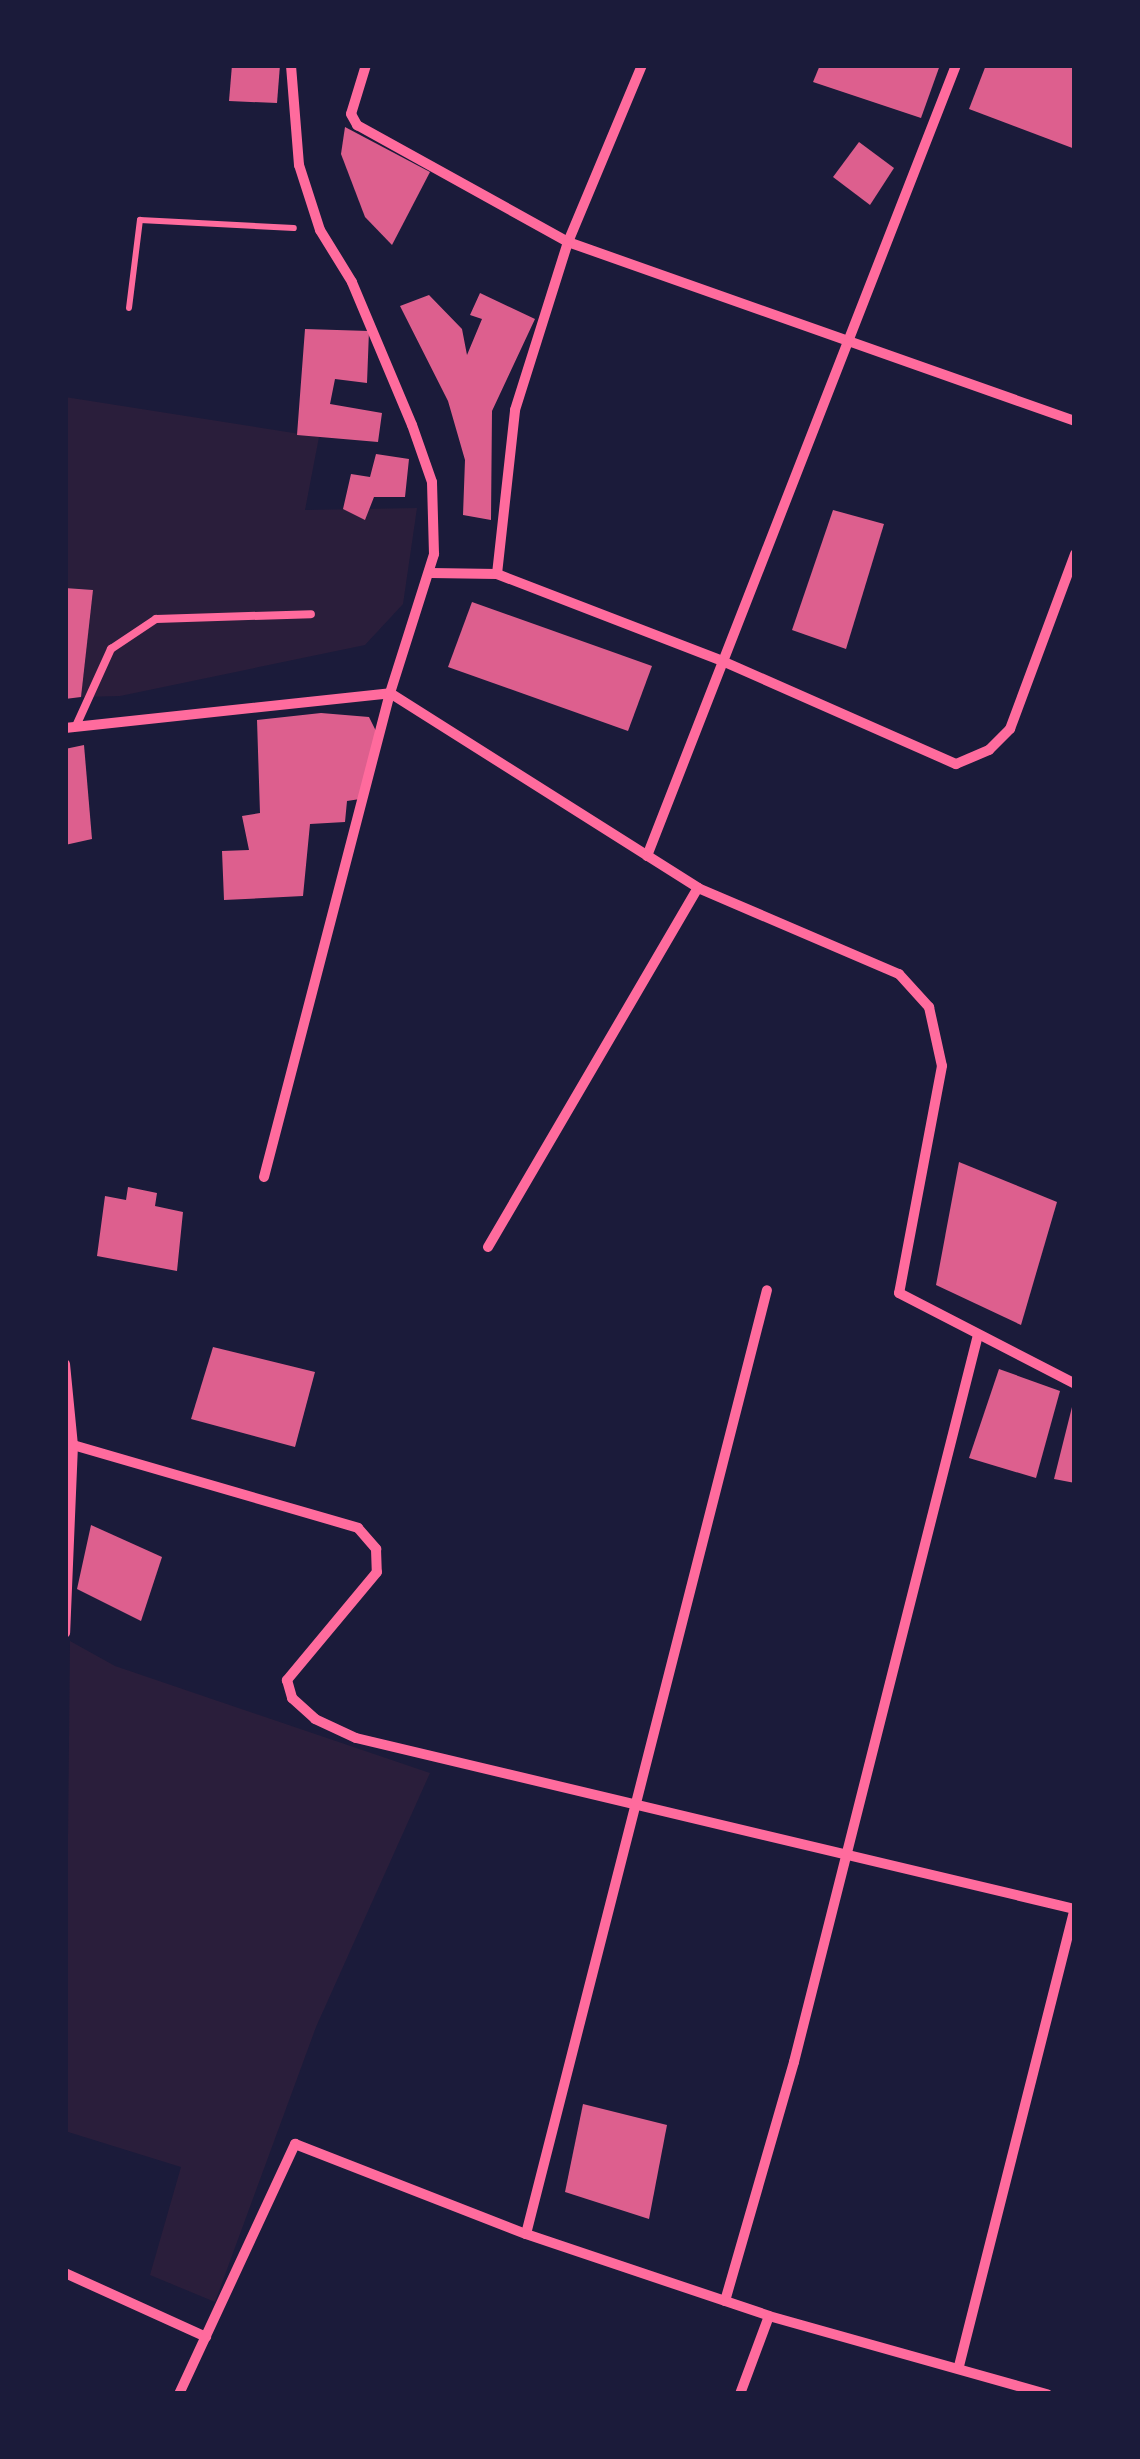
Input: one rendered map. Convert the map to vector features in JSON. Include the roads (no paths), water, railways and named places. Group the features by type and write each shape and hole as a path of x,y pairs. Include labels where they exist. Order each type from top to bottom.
{"street":[{"path":"264,1177 390,693 431,573 432,482 389,366 320,230 299,165 291,65"},
{"path":"366,65 351,114 358,124 568,242 848,346 1075,422"},
{"path":"497,574 515,410 568,242 642,65"},
{"path":"647,856 720,660 848,346 956,65"},
{"path":"431,573 497,574 720,660 961,764 1000,741 1020,711 1075,554"},
{"path":"70,727 390,693 698,888 899,974 929,1007 942,1080 898,1287 904,1298 1075,1384"},
{"path":"488,1246 698,888"},
{"path":"526,2234 631,1808 767,1290"},
{"path":"725,2301 794,2062 844,1852 978,1335"},
{"path":"65,1364 73,1445 65,1633"},
{"path":"73,1445 358,1528 376,1549 377,1572 287,1680 292,1698 315,1718 356,1738 631,1808 844,1852 1075,1908 958,2366"},
{"path":"179,2394 292,2145 526,2234 769,2316 1047,2394"},
{"path":"65,2273 206,2337"},
{"path":"740,2394 769,2316"}],"lane":[{"path":"70,727 110,649 156,619 310,614"}]}
